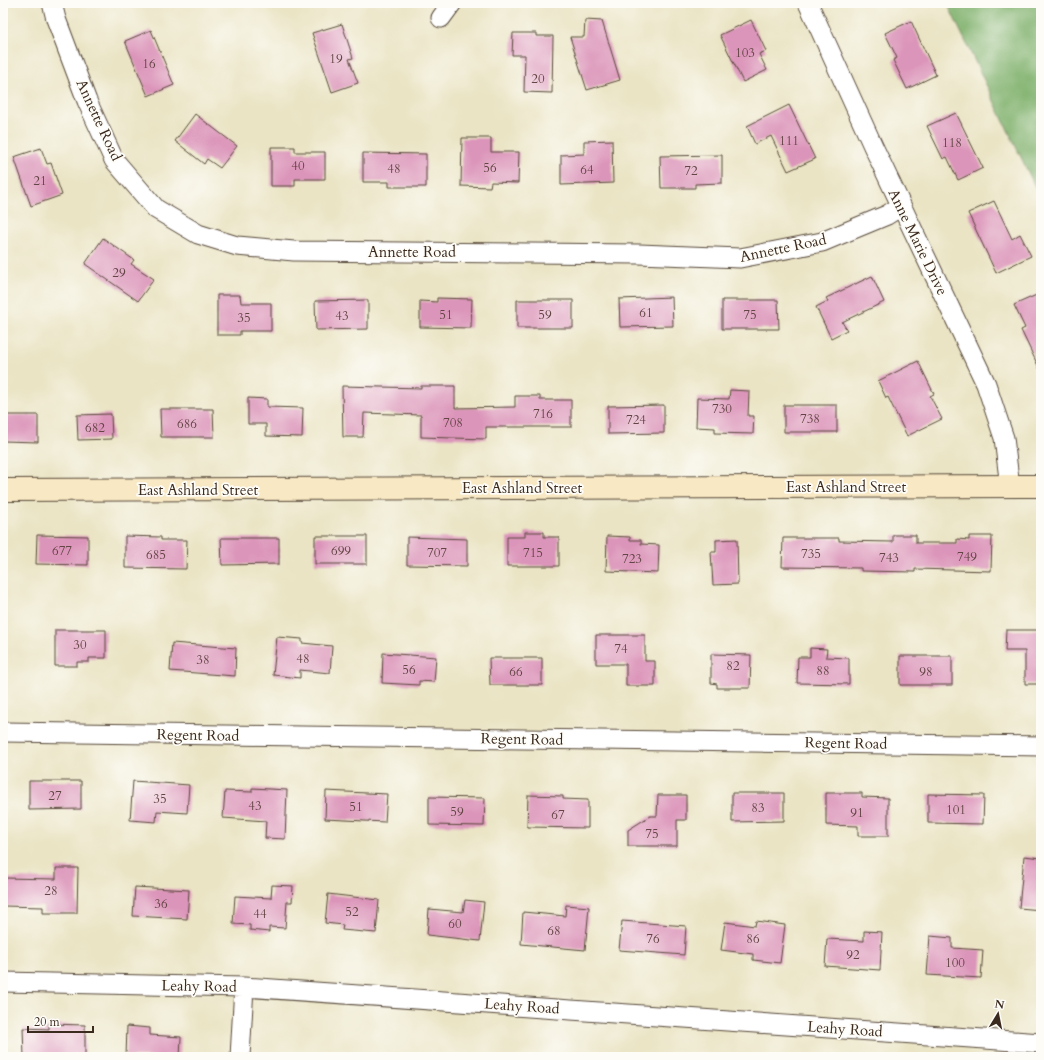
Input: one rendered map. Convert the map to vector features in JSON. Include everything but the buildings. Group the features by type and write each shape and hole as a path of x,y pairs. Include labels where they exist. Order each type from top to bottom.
{"main road":[{"name":"East Ashland Street","path":"3,490 1041,486"}],"street":[{"name":"Annette Road","path":"52,3 56,19 87,101 114,160 156,209 198,234 237,246 294,251 640,254 740,258 822,242 887,215 901,206"},
{"name":"Anne Marie Drive","path":"808,3 901,206 986,384 1004,438 1010,487"},
{"name":"Regent Road","path":"3,732 1041,746"},
{"name":"Leahy Road","path":"3,982 244,987 1041,1043"},
{"path":"240,1057 244,987"}],"green space":[{"path":"947,3 1041,3 1041,199"}]}
